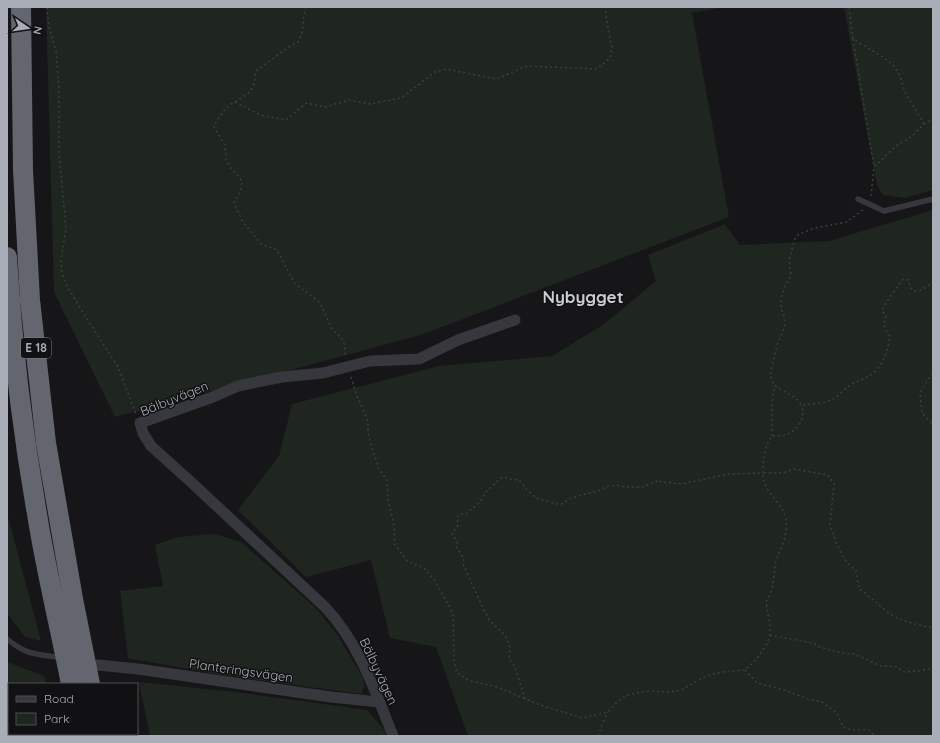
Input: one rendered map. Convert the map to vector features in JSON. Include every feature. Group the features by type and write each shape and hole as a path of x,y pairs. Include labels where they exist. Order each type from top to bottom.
{"highway":[{"name":"E 18","path":"21,7 23,170 30,300 46,443 73,599 90,683"},
{"name":"E 18","path":"7,257 14,356 24,434 37,516 71,683"}],"street":[{"name":"Bälbyvägen","path":"393,736 357,651 332,614 151,446 143,433 140,424 213,397 238,386 282,377 323,373 370,361 419,359 458,340 516,320"},
{"name":"Planteringsvägen","path":"98,665 138,669 331,697 379,702"}],"lane":[{"path":"858,199 884,211 933,199"},
{"path":"7,639 23,651 56,657"}],"path":[{"path":"47,7 49,27 56,51 59,89 59,152 66,228 61,261 62,272 66,284 118,367 140,424"},
{"path":"306,7 302,33 298,42 256,71 251,91 234,102 218,118 214,127 225,145 226,159 230,167 242,182 241,189 234,203 243,222 261,244 276,250 295,284 317,300 321,305 332,329 342,338 345,346 346,367 368,421 368,433 378,468 387,480 388,500 394,525 395,545 407,561 424,568 434,581 453,613 454,662 457,673 468,680 497,688 582,718 608,712"},
{"path":"234,102 260,115 286,120 306,103 325,107 349,100 370,104 401,98 435,72 446,69 496,79 527,66 597,69 610,58 612,48 606,7"},
{"path":"772,436 786,434 796,429 802,422 804,410 799,401 793,395 783,391 775,385 770,375 777,345 785,326 784,316 780,308 784,289 791,275 789,260 795,239 799,234 815,228 847,222 870,205 874,167 849,7"},
{"path":"853,38 883,57 894,66 900,76 905,92 924,124"},
{"path":"874,167 896,146 911,137 924,124 933,119"},
{"path":"801,405 821,403 835,398 856,381 870,376 877,369 888,348 890,336 885,330 883,324 886,316 882,311 883,306 904,279 908,280 914,291 922,290 933,282"},
{"path":"933,374 920,393 922,413 933,425"},
{"path":"598,736 608,712 624,696 648,691 669,692 681,690 706,676 722,672 745,670 756,660 767,644 770,635 770,625 766,602 772,590 776,560 784,541 786,531 786,519 783,510 768,490 763,480 765,448 772,436 772,404 775,385"},
{"path":"525,699 515,667 509,658 510,647 505,635 490,621 483,608 463,564 464,559 456,546 457,542 452,533 458,524 457,517 460,514 466,514 479,504 486,492 504,477 519,480 536,498 562,504 571,498 601,490 606,487 616,485 625,487 643,487 659,480 662,483 668,482 681,484 729,474 783,473 794,469 828,475 834,484 830,525 837,545 845,560 856,571 859,589 869,595 889,614 910,623 933,628"},
{"path":"770,635 812,643 841,653 854,654 881,666 897,667 903,672 933,668"},
{"path":"745,670 757,683 822,702 837,713 843,727 854,730 866,728 872,732 874,736"}],"green space":[{"path":"46,7 725,7 692,13 729,217 421,335 115,417 54,292"},
{"path":"844,7 933,7 933,190 905,198 883,195 877,185"},
{"path":"933,210 933,736 468,736 436,647 390,638 371,560 306,577 238,510 279,456 292,404 439,366 552,356 603,325 656,281 648,255 725,224 740,245 829,241"},
{"path":"7,513 41,641 25,637 7,613"},
{"path":"215,534 241,542 317,609 338,636 363,678 364,687 361,694 216,674 128,658 120,591 163,586 155,545 178,537"},
{"path":"7,662 44,676 46,683 8,683 8,735 56,736 7,736"},
{"path":"139,682 236,692 367,710 383,728 386,736 150,736"}],"district":[{"name":"Nybygget","path":"583,297"}]}
